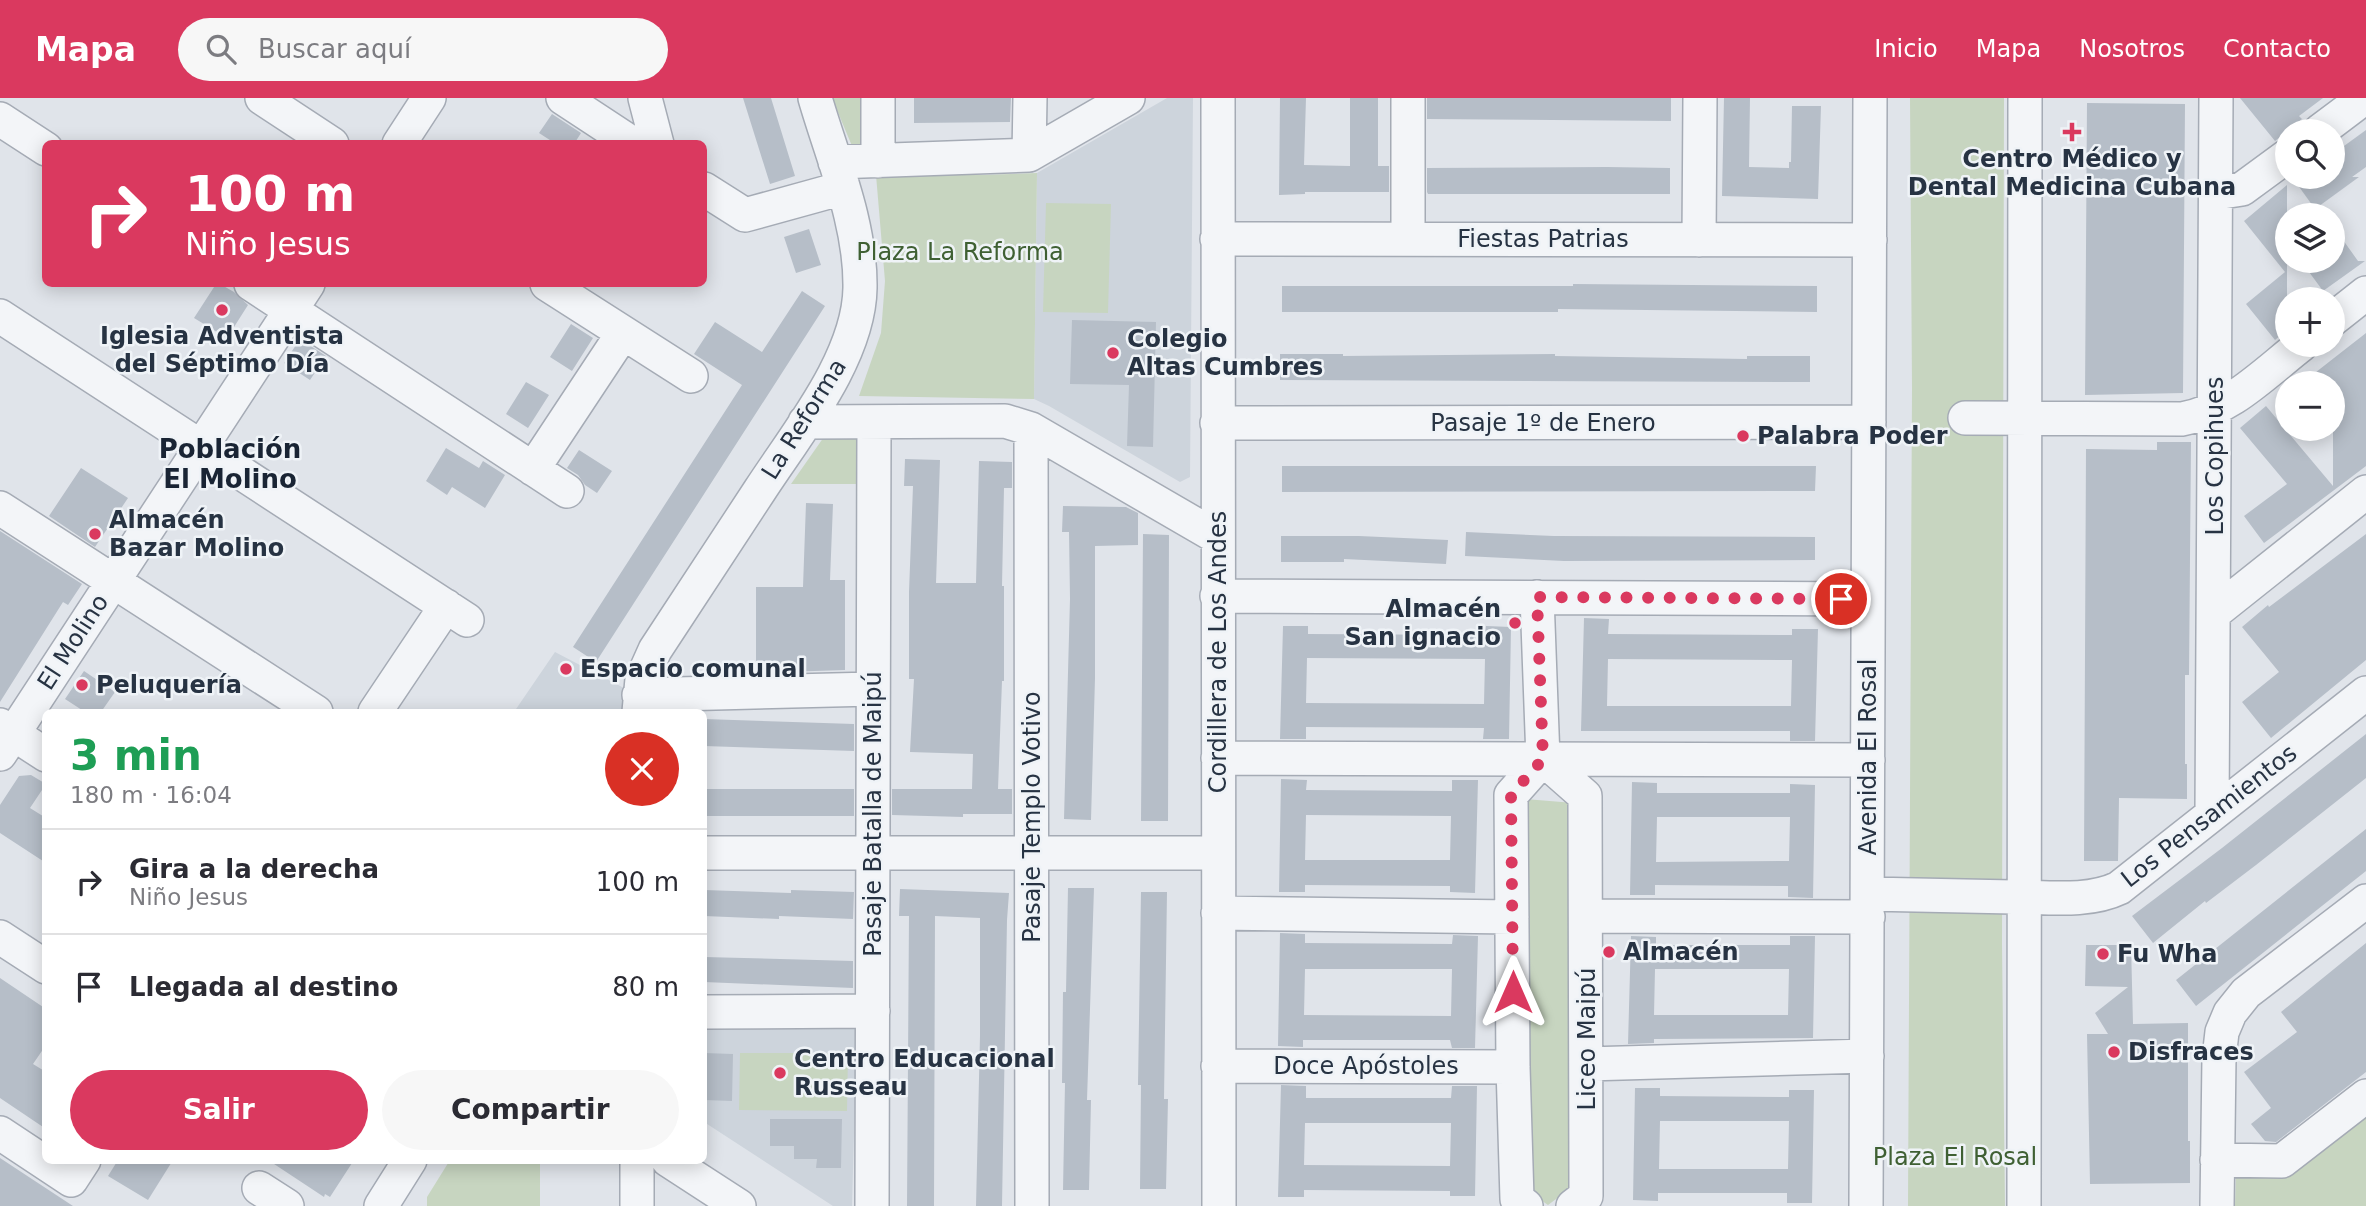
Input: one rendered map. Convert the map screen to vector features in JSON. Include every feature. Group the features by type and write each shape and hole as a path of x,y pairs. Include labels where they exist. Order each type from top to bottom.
{"street":[{"path":"262,98 326,140"},
{"path":"402,140 429,98"},
{"path":"563,98 627,140"},
{"path":"645,98 656,140"},
{"name":"La Reforma","path":"639,703 648,664 655,650 805,422 842,363 851,340 860,292 858,246 815,98"},
{"path":"878,98 878,161"},
{"path":"1029,155 1030,98"},
{"path":"707,191 744,215 878,161 1029,155 1128,98"},
{"name":"Cordillera de Los Andes","path":"1217,98 1219,1206"},
{"path":"1408,98 1408,239"},
{"path":"1699,240 1700,98"},
{"name":"Avenida El Rosal","path":"1866,1206 1870,98"},
{"path":"2025,98 2024,1206 2031,1206"},
{"name":"Los Copihues","path":"2213,814 2216,98"},
{"path":"2336,119 2364,98"},
{"path":"0,119 42,146"},
{"path":"2216,193 2242,188 2275,165"},
{"name":"Fiestas Patrias","path":"1217,239 1870,240"},
{"path":"261,287 299,297 533,469 567,491"},
{"path":"552,287 691,376"},
{"path":"2345,310 2366,293"},
{"name":"El Molino","path":"4,738 113,581 299,297"},
{"path":"0,316 456,613 377,709"},
{"path":"533,469 623,333"},
{"path":"1965,418 2182,419 2215,408 2240,393 2286,357"},
{"path":"805,422 1005,421 1031,429 1217,537"},
{"name":"Pasaje 1º de Enero","path":"1217,423 1869,422"},
{"name":"Pasaje Batalla de Maipú","path":"872,1206 874,423"},
{"name":"Pasaje Templo Votivo","path":"1031,429 1032,1206"},
{"path":"2214,613 2366,492"},
{"path":"0,508 311,709"},
{"path":"1217,596 1868,599"},
{"path":"1526,1206 1517,1199 1511,795 1543,759 1537,597"},
{"path":"639,703 873,689"},
{"name":"Los Pensamientos","path":"1587,916 2088,896 2111,892 2366,693"},
{"path":"4,738 42,753"},
{"path":"1218,758 1868,760"},
{"name":"Liceo Maipú","path":"1543,759 1586,796 1586,1195 1573,1206"},
{"path":"707,853 1218,853"},
{"path":"2199,1206 2217,1206 2219,1058 2222,1032 2231,1013 2246,993 2366,901"},
{"path":"1218,913 1512,917"},
{"path":"0,937 42,964"},
{"path":"707,1012 873,1011"},
{"path":"1587,1064 1867,1056"},
{"name":"Doce Apóstoles","path":"1218,1066 1513,1067"},
{"path":"2217,1160 2282,1161 2366,1096"},
{"path":"0,1133 42,1153"},
{"path":"637,1206 638,1164"},
{"path":"674,1164 739,1206"},
{"path":"259,1188 288,1206"}],"shaded area":[{"path":"1167,98 1193,98 1190,477 1180,482 1034,399 1037,173"},
{"name":"Espacio comunal","path":"555,652 622,687 622,709 516,709"},
{"name":"Centro Educacional Russeau","path":"707,1024 857,1024 852,1206 833,1206 707,1124"}],"green space":[{"path":"832,98 863,98 864,143 852,146"},
{"name":"Plaza El Rosal","path":"1910,98 2004,98 2002,944 2005,1206 1908,1206 1912,388"},
{"name":"Plaza La Reforma","path":"1037,173 1034,399 859,396 881,333 885,281 876,175"},
{"path":"1046,203 1111,204 1108,313 1043,312"},
{"path":"826,434 866,434 862,484 791,484"},
{"path":"1525,799 1574,803 1575,1185 1548,1205 1528,1191"},
{"path":"740,1053 848,1053 847,1111 739,1110"},
{"path":"2366,1113 2366,1206 2235,1206 2236,1173"},
{"path":"448,1164 540,1164 540,1206 427,1206 427,1197"}],"building":[{"path":"743,98 771,98 795,176 770,184"},
{"path":"914,98 1011,98 1010,122 914,123"},
{"path":"1280,98 1306,98 1304,165 1350,166 1350,98 1378,98 1378,166 1389,166 1389,192 1305,192 1279,195"},
{"path":"1427,98 1671,98 1671,121 1427,119"},
{"path":"1724,98 1750,98 1749,167 1789,168 1792,106 1821,106 1818,199 1722,196"},
{"path":"2240,98 2323,98 2299,116 2302,119 2275,119 2275,141"},
{"path":"2087,103 2185,104 2183,393 2085,395"},
{"path":"552,114 581,133 577,140 550,140 539,133"},
{"path":"2366,130 2366,167 2352,177 2359,177 2345,187 2345,145"},
{"path":"1427,168 1670,168 1670,194 1427,192"},
{"path":"2282,189 2287,189 2287,203 2275,203 2275,260 2244,221"},
{"path":"2301,189 2342,189 2323,203 2311,203"},
{"path":"809,229 821,265 796,273 784,237"},
{"path":"2345,243 2358,261 2365,261 2329,287 2320,287 2310,273 2345,273"},
{"path":"2287,273 2287,287 2275,287 2275,340 2246,304"},
{"path":"1282,286 1817,286 1817,312 1558,309 1558,312 1282,312"},
{"name":"Iglesia Adventista del Séptimo Día","path":"214,287 225,287 248,305 227,338 194,318"},
{"path":"802,291 825,306 596,662 573,647 742,385 694,354 715,322 762,352"},
{"name":"Colegio Altas Cumbres","path":"1072,320 1156,322 1153,447 1127,446 1129,385 1070,384"},
{"path":"571,324 593,338 572,371 550,357"},
{"path":"2366,333 2366,466 2264,543 2244,516 2287,484 2240,428 2266,406 2275,417 2275,441 2295,441 2333,486 2333,441 2345,441 2345,371 2317,371 2335,357 2345,357 2345,349"},
{"path":"300,339 326,356 310,380 284,363"},
{"path":"1280,354 1555,354 1747,359 1747,356 1810,356 1810,382 1280,380"},
{"path":"526,382 549,395 528,428 506,414"},
{"path":"2157,442 2191,442 2189,675 2185,675 2187,799 2119,798 2118,861 2084,861 2086,449 2157,450"},
{"path":"446,448 479,468 483,461 505,475 485,508 452,487 447,495 426,481"},
{"path":"579,450 612,471 597,493 567,468"},
{"path":"905,459 940,460 936,583 976,583 979,461 1012,462 1012,488 1004,488 1004,681 998,789 1012,789 1012,814 963,814 963,817 892,815 892,789 972,789 973,754 910,752 914,679 909,679 913,486 904,486"},
{"path":"1282,466 1816,466 1815,491 1282,492"},
{"path":"81,468 128,498 95,547 49,516"},
{"path":"806,503 833,504 830,580 845,580 845,670 756,673 756,587 803,587"},
{"path":"1063,506 1126,507 1138,513 1138,545 1095,546 1091,820 1064,819 1070,599 1069,532 1062,532"},
{"path":"0,531 82,584 68,605 63,602 0,702"},
{"path":"1466,532 1554,536 1815,537 1815,560 1564,561 1465,556"},
{"path":"1143,534 1169,535 1168,821 1141,821"},
{"path":"2366,534 2366,660 2271,738 2242,702 2279,672 2242,627"},
{"path":"1281,536 1448,540 1446,564 1344,559 1344,562 1281,562"},
{"path":"1584,618 1609,619 1608,634 1792,635 1792,629 1818,629 1815,741 1790,741 1790,731 1581,731","holes":["1608,659 1792,660 1791,706 1607,706"]},
{"path":"1283,626 1308,626 1308,634 1485,635 1486,626 1511,627 1509,739 1483,739 1484,728 1306,727 1306,739 1280,739","holes":["1307,658 1485,659 1484,704 1306,703"]},
{"path":"84,671 115,692 103,709 80,709 65,699"},
{"path":"707,719 854,724 854,751 707,746"},
{"path":"2366,734 2366,778 2153,943 2132,916"},
{"path":"31,775 42,782 42,790 30,808 42,816 42,860 0,833 0,805 19,776"},
{"path":"1281,779 1307,780 1306,790 1452,791 1452,780 1478,780 1475,893 1450,892 1450,886 1305,885 1305,892 1279,892","holes":["1306,815 1451,816 1450,860 1305,860"]},
{"path":"1632,782 1657,783 1657,793 1790,793 1790,784 1815,785 1813,898 1788,897 1788,886 1655,885 1655,895 1630,895","holes":["1657,817 1790,817 1789,861 1656,862"]},
{"path":"707,789 854,789 854,816 707,816"},
{"path":"2366,829 2366,871 2196,1006 2176,980"},
{"path":"1068,888 1094,888 1087,1100 1091,1100 1089,1190 1063,1190 1063,992 1066,992"},
{"path":"900,889 1009,893 1002,1206 976,1206 980,918 935,916 934,1206 907,1206 909,916 899,916"},
{"path":"707,890 854,892 853,919 779,916 779,919 707,916"},
{"path":"1141,892 1167,892 1164,1099 1168,1099 1166,1189 1140,1189 1141,1085 1138,1085"},
{"path":"1280,933 1305,934 1305,943 1452,944 1453,935 1478,936 1475,1048 1452,1048 1450,1040 1303,1040 1303,1047 1278,1046","holes":["1305,969 1452,969 1451,1016 1304,1015"]},
{"path":"1631,936 1656,937 1656,945 1790,945 1790,936 1815,936 1813,1038 1654,1039 1654,1043 1628,1044","holes":["1655,969 1789,969 1788,1015 1654,1015"]},
{"path":"2366,943 2366,1072 2276,1142 2265,1141 2251,1124 2271,1108 2244,1072 2297,1032 2281,1012"},
{"path":"2086,945 2131,945 2133,1024 2188,1023 2190,1183 2090,1184 2087,1034 2108,1034 2095,1013 2128,987 2085,986"},
{"path":"707,957 853,961 853,988 707,982"},
{"path":"0,978 42,1006 42,1051 33,1064 42,1070 42,1126 0,1098"},
{"path":"707,1053 733,1054 732,1101 707,1100"},
{"path":"1281,1085 1306,1086 1306,1098 1451,1098 1452,1086 1477,1086 1475,1196 1450,1196 1450,1191 1304,1190 1304,1197 1278,1197","holes":["1305,1123 1451,1123 1450,1166 1304,1165"]},
{"path":"1635,1088 1660,1088 1660,1096 1789,1097 1789,1090 1814,1090 1812,1203 1787,1203 1787,1193 1658,1193 1658,1201 1633,1200","holes":["1660,1121 1789,1121 1788,1169 1659,1169"]},
{"path":"770,1119 842,1119 841,1168 816,1168 817,1159 794,1159 794,1146 770,1146"},
{"path":"0,1158 73,1206 0,1206"},
{"path":"116,1164 170,1164 148,1200 108,1176"},
{"path":"274,1164 351,1164 330,1197 325,1194 324,1197"}],"place":[{"name":"Centro Médico y Dental Medicina Cubana","path":"2072,132"},
{"name":"Iglesia Adventista del Séptimo Día","path":"222,310"},
{"name":"Colegio Altas Cumbres","path":"1113,353"},
{"name":"Palabra Poder","path":"1743,436"},
{"name":"Almacén Bazar Molino","path":"95,534"},
{"name":"Almacén San ignacio","path":"1515,623"},
{"name":"Espacio comunal","path":"566,669"},
{"name":"Peluquería","path":"82,685"},
{"name":"Almacén","path":"1609,952"},
{"name":"Fu Wha","path":"2103,954"},
{"name":"Disfraces","path":"2114,1052"},
{"name":"Centro Educacional Russeau","path":"780,1073"}],"district":[{"name":"Población El Molino","path":"230,464"}],"route":[{"path":"1513,992 1511,795 1543,759 1537,597 1841,599"}]}
